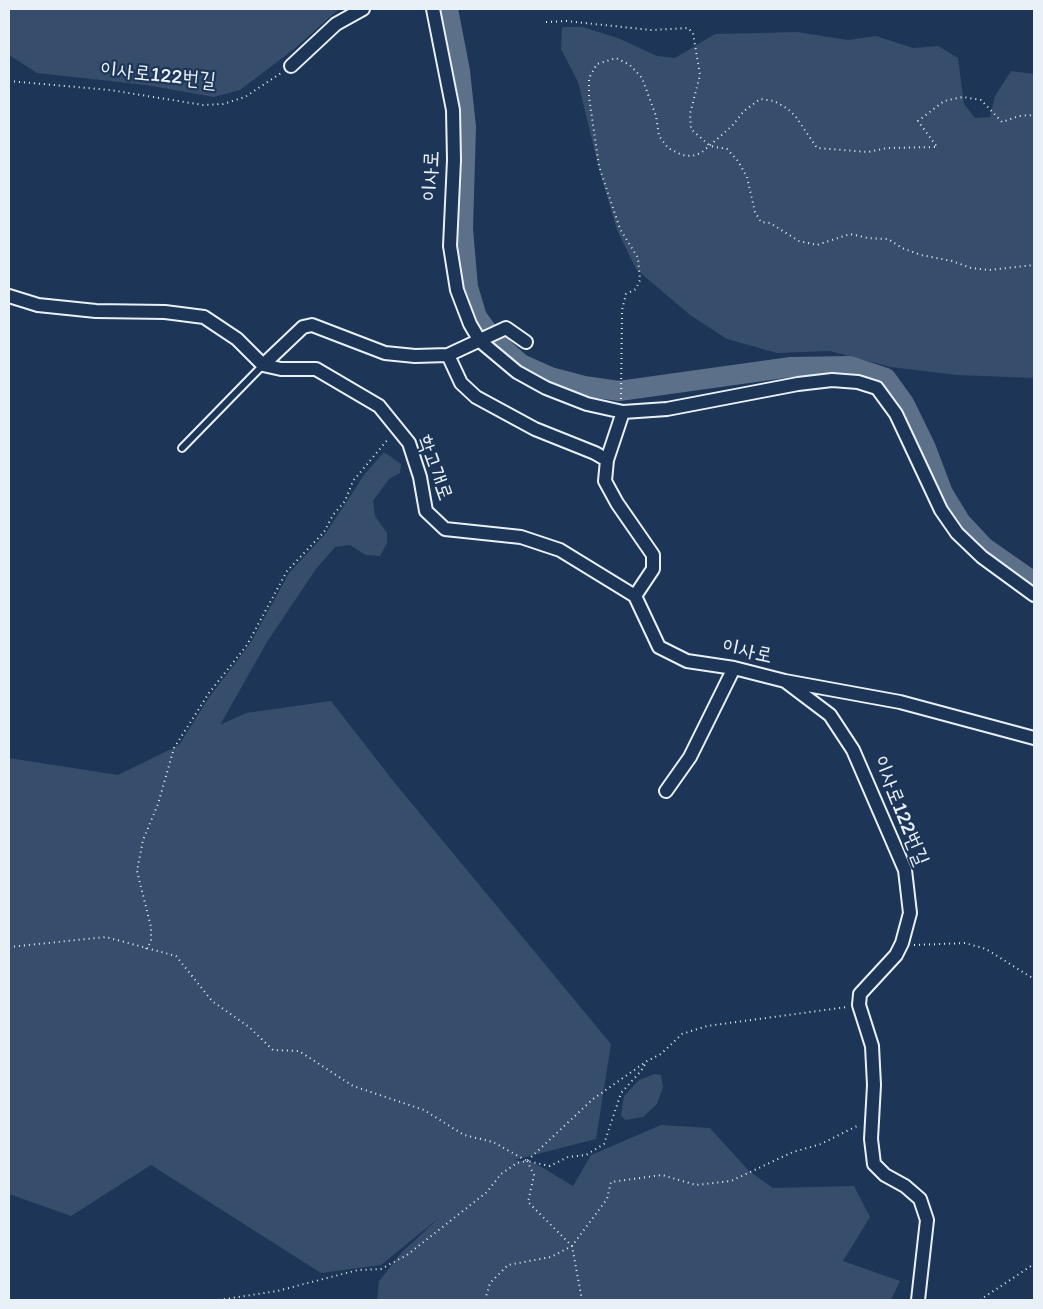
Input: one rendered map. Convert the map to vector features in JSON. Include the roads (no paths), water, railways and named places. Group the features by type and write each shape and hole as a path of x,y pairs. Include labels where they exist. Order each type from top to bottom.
{"street":[{"path":"291,66 336,24 363,9"},
{"name":"이사로","path":"433,9 453,110 454,160 450,246 457,290 470,324 482,340 517,372 546,388 587,404 667,409 832,380 858,382 876,388 896,414 941,510 957,533 982,557 1034,595"},
{"path":"9,296 38,306 96,311 165,312 204,317 237,339 263,365 304,328 312,325 385,353 415,356 448,355 506,328 526,342"},
{"path":"448,355 461,383 476,397 536,429 595,453 607,460"},
{"name":"학고개로","path":"263,365 281,370 316,369 379,406 409,443 420,477 426,511 445,529 521,537 560,550 635,596"},
{"path":"622,406 607,460 605,481 617,503 653,555 653,569 635,596"},
{"name":"이사로","path":"635,596 659,647 687,661 734,668 785,681 900,702 1034,738"},
{"path":"666,791 690,757 734,668"},
{"name":"이사로122번길","path":"785,681 830,715 854,750 906,870 910,913 902,943 896,955 860,994 859,1004 872,1046 874,1085 871,1139 874,1164 885,1175 905,1186 920,1199 927,1220 918,1300"}],"lane":[{"path":"182,448 263,365"}],"waterway":[{"path":"448,9 460,71 466,127 463,229 468,287 477,317 493,339 521,364 550,377 584,386 619,391 791,367 850,366 886,378 904,403 926,448 943,493 960,521 984,547 1034,582"}]}
